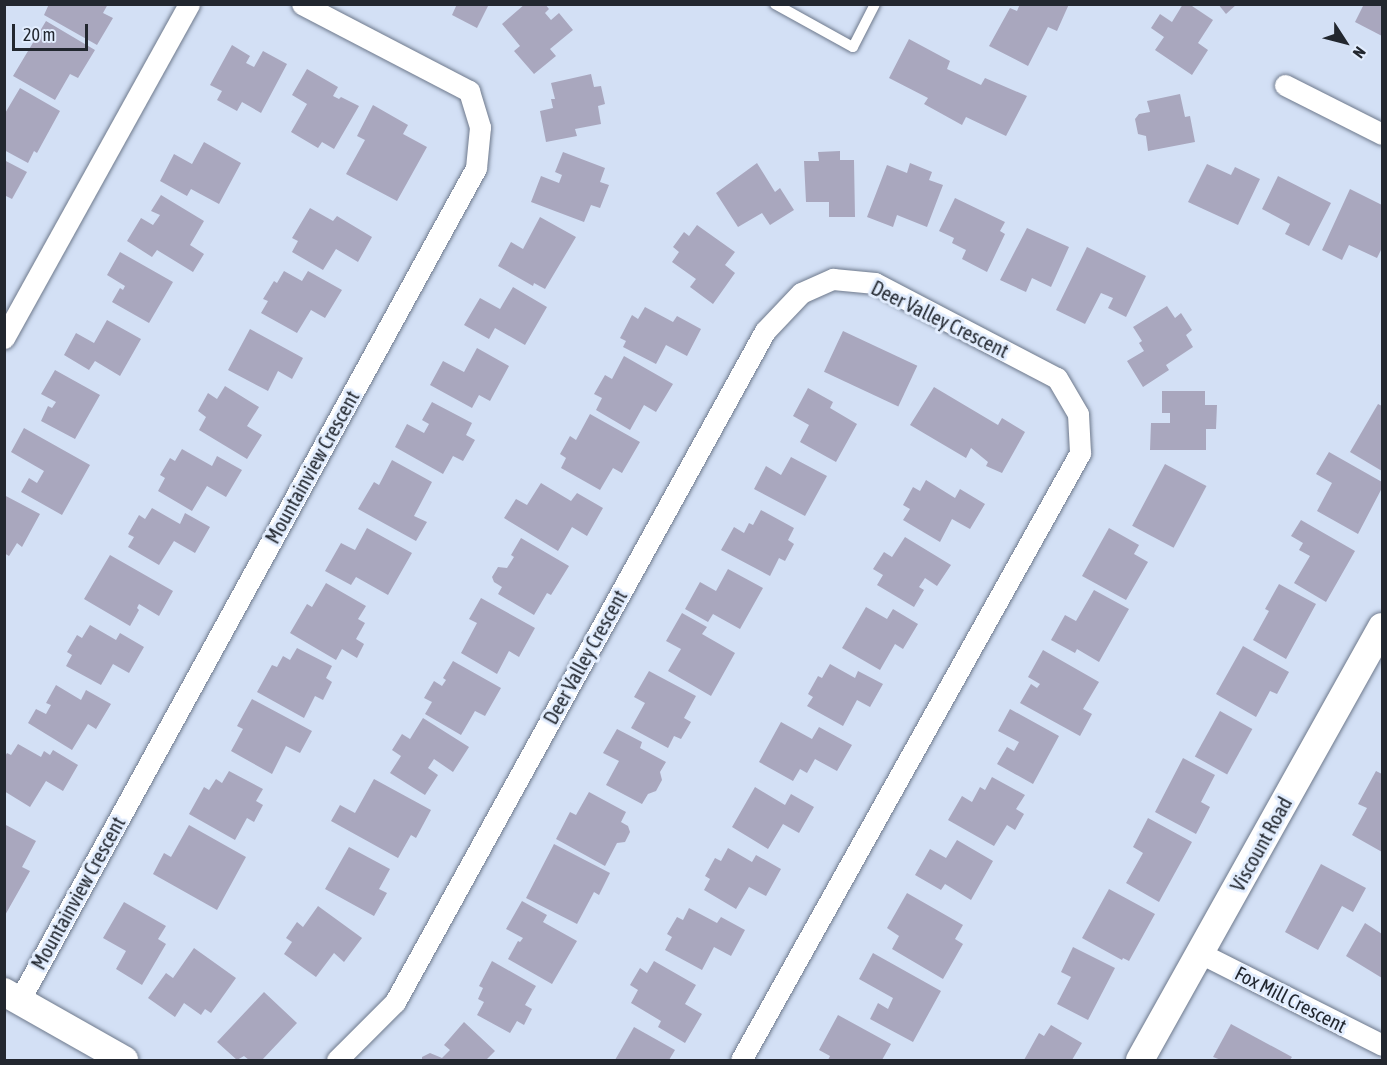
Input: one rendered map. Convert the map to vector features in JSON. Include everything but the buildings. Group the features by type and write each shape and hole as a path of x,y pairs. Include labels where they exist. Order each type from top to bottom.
{"street":[{"path":"4,338 189,4"},
{"name":"Mountainview Crescent","path":"12,996 476,168 480,127 469,91 302,4"},
{"path":"1285,86 1383,134"},
{"name":"Deer Valley Crescent","path":"337,1060 394,1002 765,331 801,293 833,279 875,283 1057,378 1078,414 1080,453 741,1060"},
{"name":"Viscount Road","path":"1140,1060 1383,627"},
{"name":"Fox Mill Crescent","path":"1200,953 1383,1045"},
{"path":"12,996 124,1060"}],"lane":[{"path":"775,4 853,47 875,4"}]}
